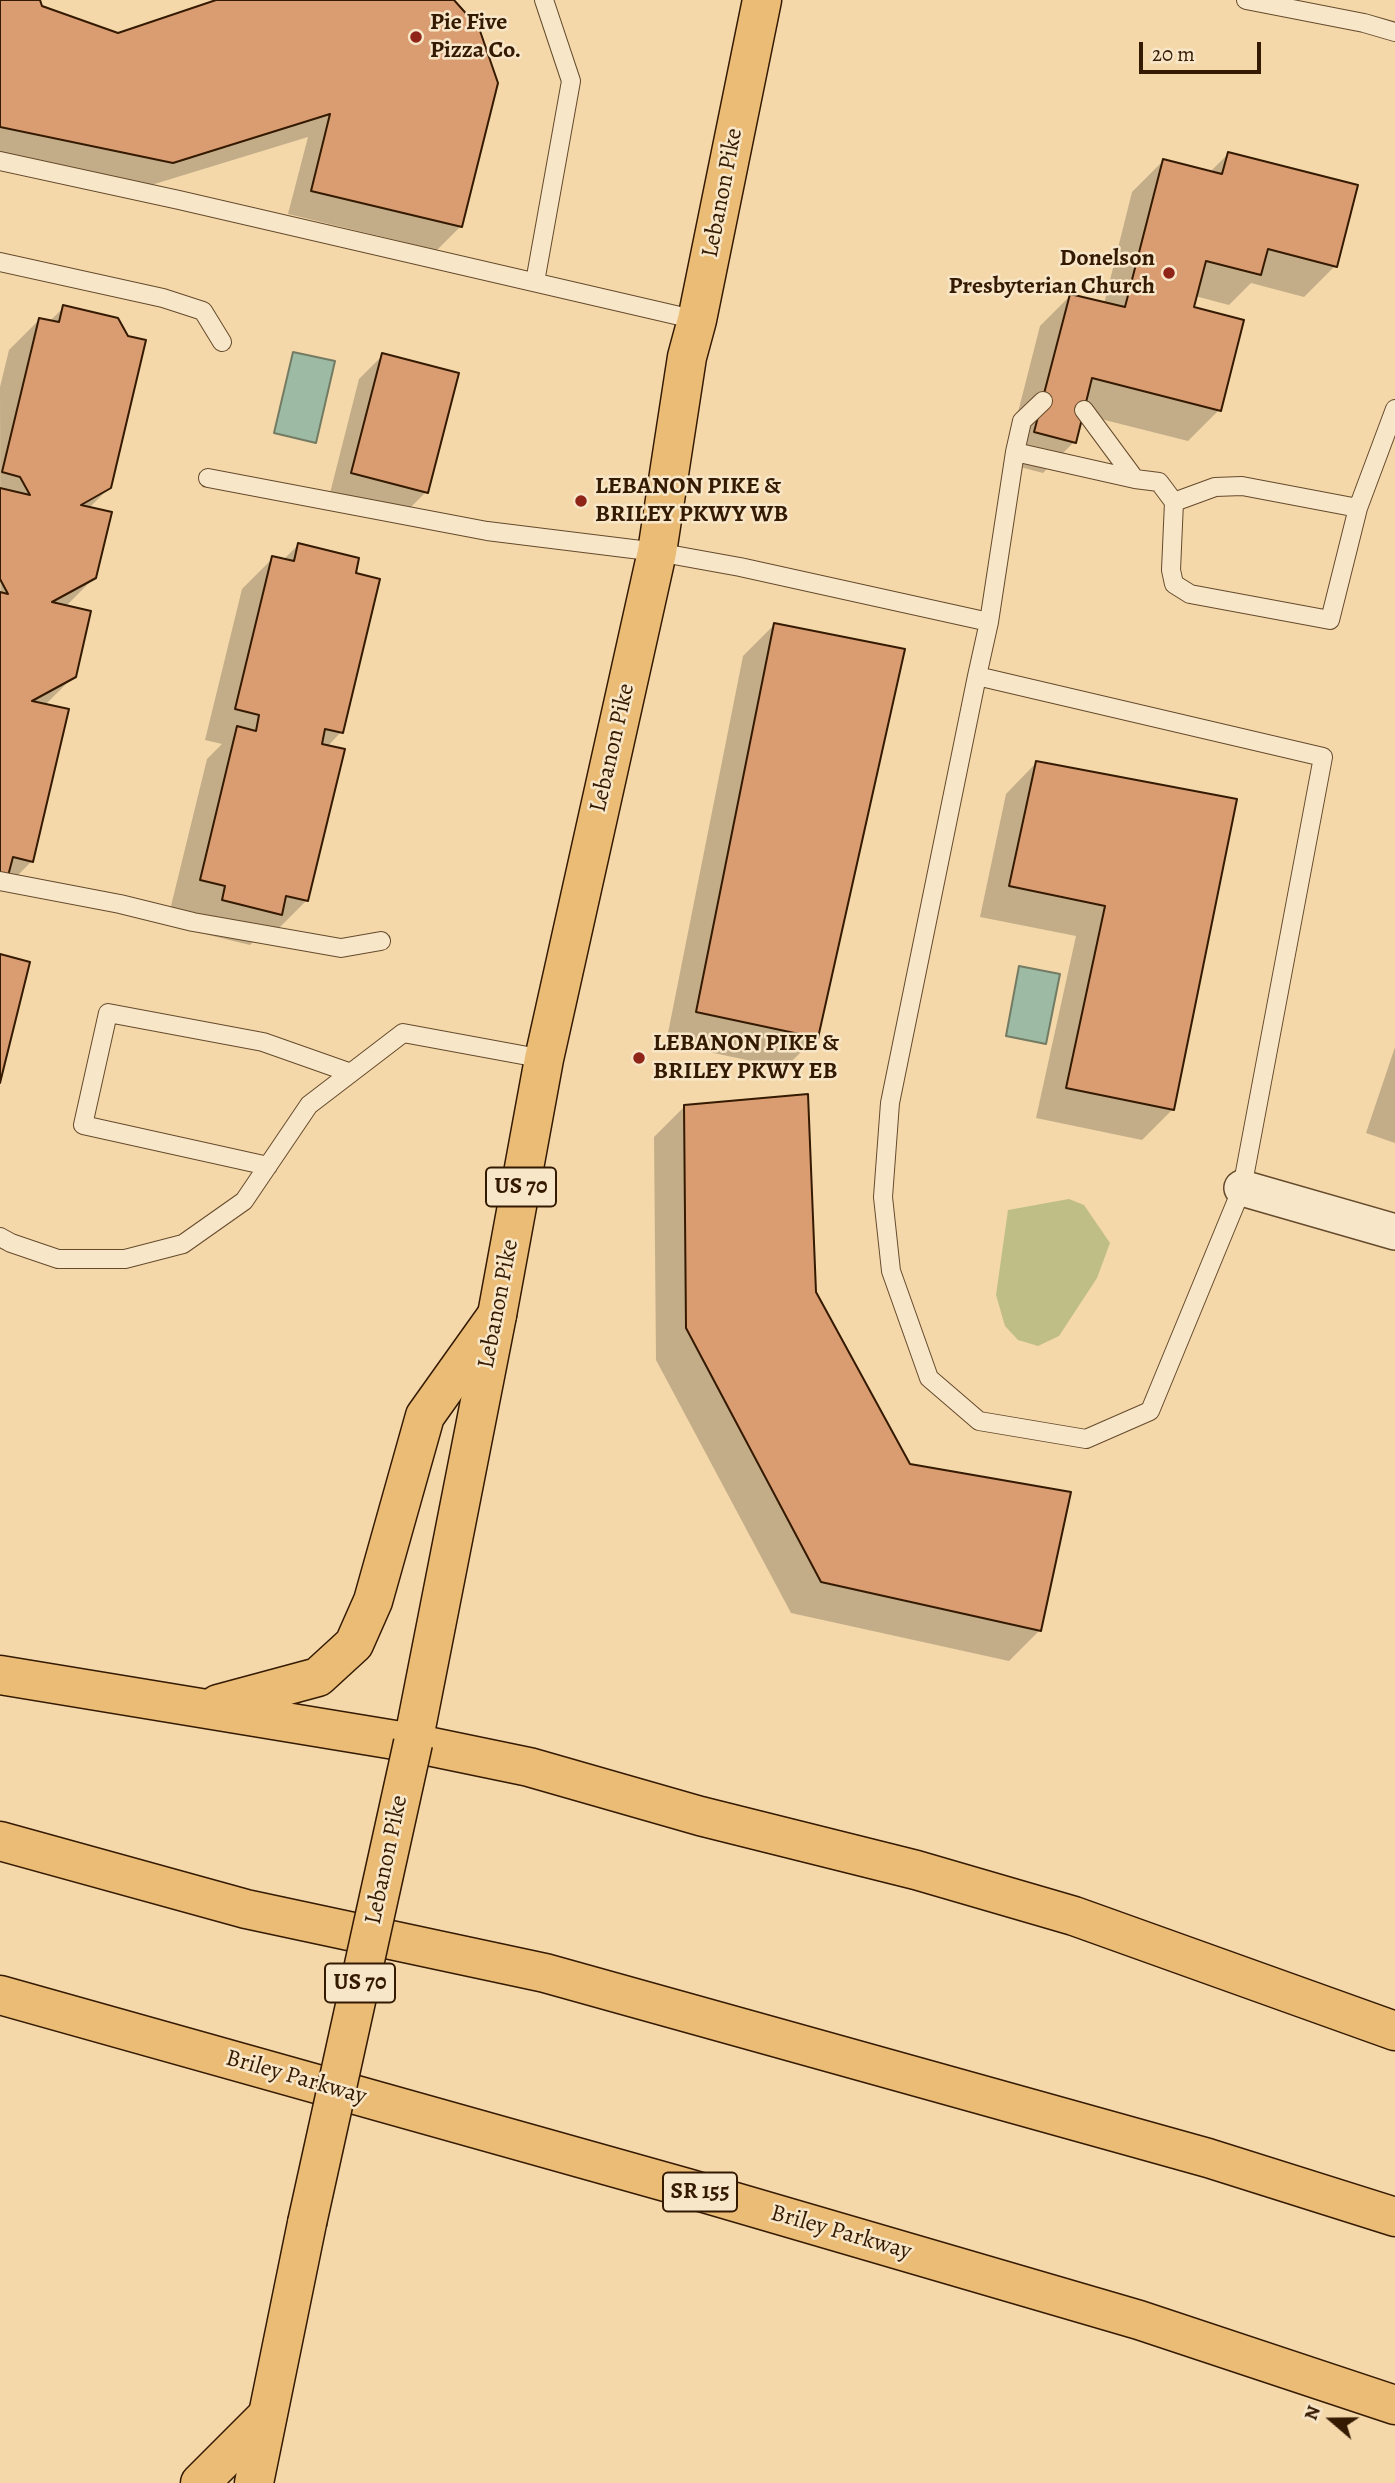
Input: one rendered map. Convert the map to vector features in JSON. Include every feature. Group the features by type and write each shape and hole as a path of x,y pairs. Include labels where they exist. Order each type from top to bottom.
{"main road":[{"name":"Lebanon Pike","path":"254,2483 307,2223 413,1743 544,1059 657,552 687,357 697,320 762,0"},
{"path":"204,1707 318,1677 354,1644 373,1601 425,1416 497,1315"},
{"path":"0,1675 413,1743 530,1767 700,1816 916,1870 1047,1908 1395,2031"},
{"path":"0,1841 246,1909 545,1973 1208,2158 1395,2217"},
{"name":"Briley Parkway","path":"3,1996 687,2188 1139,2320 1395,2405"},
{"path":"200,2483 267,2416"}],"street":[{"path":"1242,1188 1395,1231"}],"lane":[{"path":"534,282 571,81 544,0"},
{"path":"1246,0 1364,23 1395,32"},
{"path":"0,161 697,320"},
{"path":"0,262 163,298 203,311 222,342"},
{"path":"977,676 1323,757 1242,1188 1150,1411 1086,1439 979,1421 929,1377 891,1271 883,1197 890,1103 977,676 989,622 1015,452 1022,421 1043,401"},
{"path":"1015,452 1135,479 1160,482 1174,502 1171,570 1174,584 1190,594 1330,620 1359,508 1395,409"},
{"path":"1084,410 1135,479"},
{"path":"208,478 487,531 657,552 740,567 989,622"},
{"path":"1174,502 1215,487 1242,486 1359,508"},
{"path":"0,881 120,904 193,922 341,948 380,941"},
{"path":"268,1166 83,1125 108,1013 263,1042 351,1073"},
{"path":"0,1237 58,1259 125,1259 183,1244 244,1201 309,1105 404,1033 544,1059"}],"shaded area":[{"path":"293,352 335,361 316,443 274,433"},
{"path":"1019,966 1060,974 1046,1044 1006,1036"},
{"path":"1069,1199 1084,1205 1110,1243 1097,1278 1059,1336 1038,1346 1018,1340 1005,1326 996,1295 1008,1210"}],"building":[{"path":"0,0 40,0 42,6 118,33 216,0 454,0 479,28 498,83 462,227 311,191 330,114 173,163 0,127"},
{"path":"1228,152 1358,185 1337,267 1268,249 1261,275 1206,261 1194,307 1244,320 1221,411 1092,378 1076,443 1034,432 1070,294 1125,307 1163,159 1222,174"},
{"path":"63,305 118,318 128,336 146,340 111,488 81,505 112,512 96,578 52,602 91,611 76,677 32,701 69,709 33,862 13,857 8,876 0,874 0,592 8,594 0,579 0,488 30,495 20,477 2,472 39,318 59,322"},
{"path":"382,353 459,373 428,493 351,473"},
{"path":"298,543 359,558 356,573 380,579 343,733 325,729 322,744 345,749 308,901 286,896 282,915 222,900 225,886 200,880 237,726 256,731 259,715 235,709 272,556 294,561"},
{"path":"774,623 905,649 818,1038 696,1012"},
{"path":"1036,761 1237,799 1174,1110 1066,1088 1105,906 1009,886"},
{"path":"0,954 30,962 0,1083"},
{"path":"808,1094 816,1292 910,1464 1071,1492 1041,1631 821,1582 686,1328 684,1105"}],"place":[{"name":"Pie Five Pizza Co.","path":"416,37"},
{"name":"Donelson Presbyterian Church","path":"1169,273"},
{"name":"LEBANON PIKE & BRILEY PKWY WB","path":"581,501"},
{"name":"LEBANON PIKE & BRILEY PKWY EB","path":"639,1058"}]}
